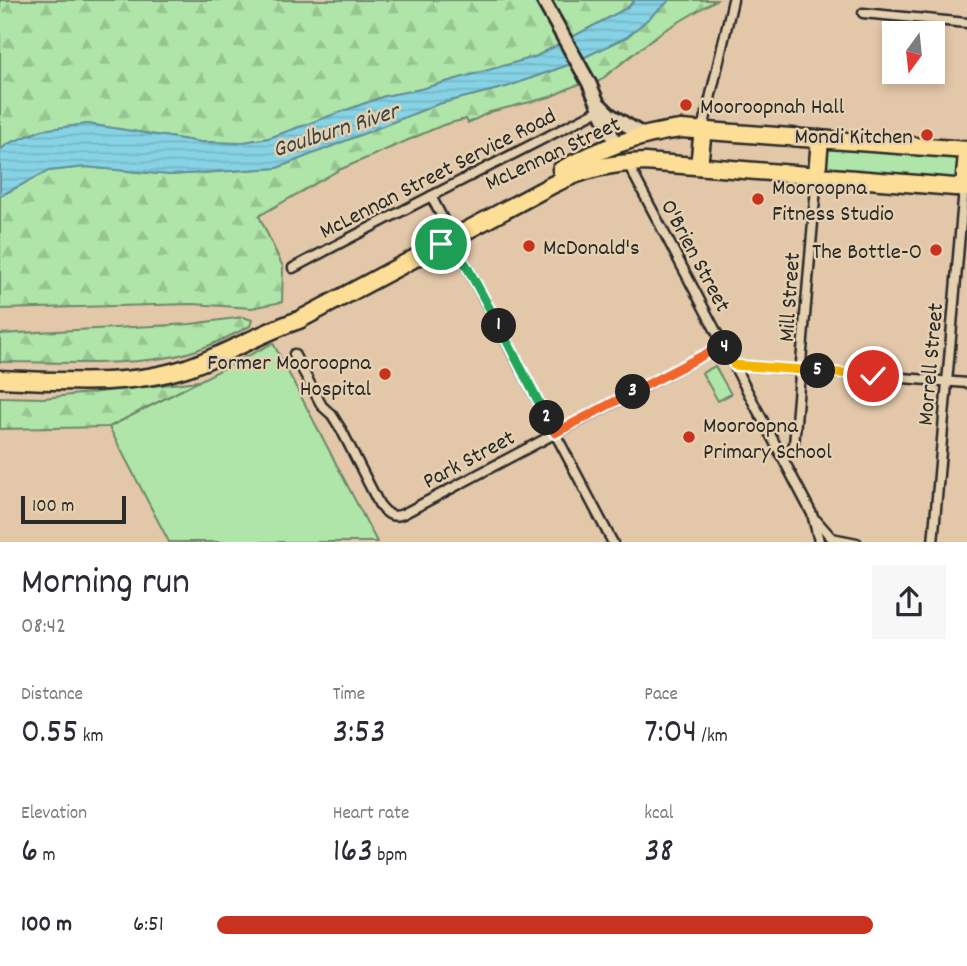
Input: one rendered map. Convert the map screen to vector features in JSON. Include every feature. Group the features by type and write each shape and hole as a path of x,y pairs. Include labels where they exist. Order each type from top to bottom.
{"highway":[{"name":"McLennan Street","path":"448,236 615,143 643,135 681,129 703,129 967,152"},
{"path":"699,166 703,129"},
{"path":"817,176 820,138"},
{"path":"615,143 627,162"},
{"path":"965,188 967,152"},
{"name":"McLennan Street","path":"0,379 87,380 149,377 184,369 247,342 293,313 578,172 627,162 965,188"}],"street":[{"path":"703,129 733,0"},
{"path":"545,3 589,83 615,143"},
{"path":"863,13 967,23"},
{"path":"597,104 643,135"},
{"name":"McLennan Street Service Road","path":"293,268 431,196 597,104"},
{"name":"O'Brien Street","path":"627,162 812,514 833,539"},
{"name":"Mill Street","path":"782,457 787,455 794,445 817,176"},
{"name":"Morrell Street","path":"933,542 965,188"},
{"path":"431,196 452,245 466,265 612,542"},
{"path":"448,236 464,254 466,265"},
{"name":"Park Street","path":"294,354 322,407 332,415 342,431 380,506 389,515 399,516 723,345"},
{"path":"734,365 967,383"},
{"name":"O'Brien Street","path":"812,514 819,542"},
{"path":"819,542 825,537 857,542"}],"green space":[{"path":"0,0 635,0 627,8 535,57 421,89 385,96 269,138 238,143 200,142 88,124 42,130 0,150"},
{"path":"670,0 716,0 660,33 598,82 574,86 550,97 490,112 468,123 466,119 443,125 339,170 259,216 283,267 282,302 252,308 193,304 0,309 0,196 48,171 85,167 170,175 277,168 438,104 506,87 568,65 627,37"},
{"path":"826,146 964,155 960,182 823,170"},
{"path":"243,317 252,320 250,326 208,346 175,356 103,363 0,362 0,334 191,324"},
{"path":"273,343 377,542 169,542 109,427"},
{"path":"715,366 731,394 718,401 702,373"},
{"path":"199,381 109,427 0,429 0,397 44,398"}],"water":[{"name":"Goulburn River","path":"635,0 670,0 627,37 568,65 506,87 438,104 277,168 170,175 85,167 48,171 0,196 0,150 42,130 88,124 200,142 238,143 269,138 385,96 421,89 535,57 627,8"}],"place":[{"name":"Mooroopnah Hall","path":"686,105"},
{"name":"Mondi Kitchen","path":"927,135"},
{"name":"Mooroopna Fitness Studio","path":"758,199"},
{"name":"McDonald's","path":"529,246"},
{"name":"The Bottle-O","path":"936,250"},
{"name":"Former Mooroopna Hospital","path":"385,374"},
{"name":"Mooroopna Primary School","path":"689,437"}],"route":[{"path":"441,244 452,245 466,265 555,433 723,345 734,365 873,376"}]}
